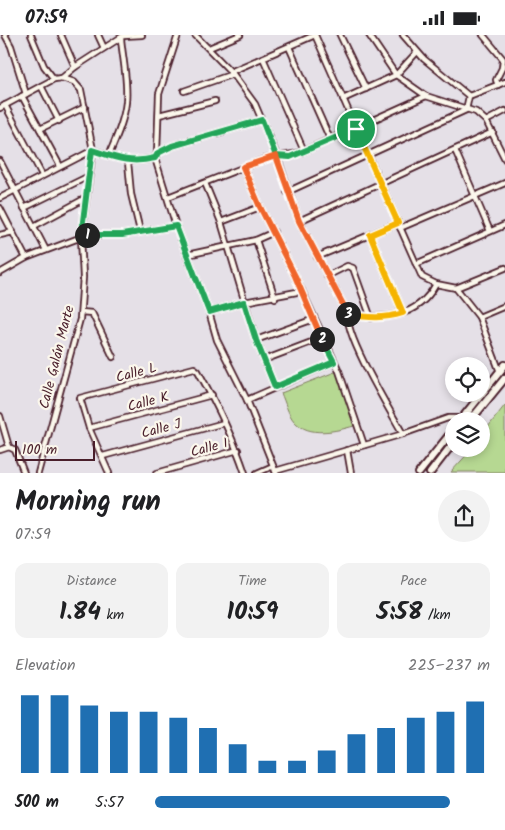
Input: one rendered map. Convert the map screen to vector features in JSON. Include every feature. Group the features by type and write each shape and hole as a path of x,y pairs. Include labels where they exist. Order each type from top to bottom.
{"main road":[{"path":"471,412 505,365"},
{"path":"473,412 505,378"},
{"path":"419,473 445,440"},
{"path":"430,473 445,454"}],"street":[{"path":"5,35 11,46 24,95 60,166"},
{"path":"31,35 44,65 54,79"},
{"path":"61,35 76,67"},
{"path":"98,35 104,48"},
{"path":"42,175 2,107 54,79 62,78 122,37 142,35"},
{"path":"178,35 159,94 158,153 155,158 176,226 209,312 217,340 247,400 274,470"},
{"path":"195,35 231,73 255,105 276,156 287,192 299,221 348,314 347,321 359,352 403,434"},
{"path":"209,49 240,35"},
{"path":"184,91 231,73 315,35 422,277 436,284 456,287 505,267"},
{"path":"340,35 366,89"},
{"path":"369,35 396,75 426,96 476,112 486,121 505,159"},
{"path":"404,35 417,53 469,96"},
{"path":"483,35 503,59 496,80 498,85"},
{"path":"109,155 121,124 126,103 122,37"},
{"path":"289,47 330,139"},
{"path":"343,99 396,75 417,53"},
{"path":"263,57 304,151"},
{"name":"Calle Galán Marte","path":"38,473 81,312 84,277 81,237 92,150 81,90 74,82 62,78"},
{"path":"469,96 505,82"},
{"path":"41,86 59,121"},
{"path":"168,197 276,156 290,157 426,96"},
{"path":"466,110 469,96"},
{"path":"158,115 215,101"},
{"path":"40,129 85,107"},
{"path":"287,192 466,110"},
{"path":"486,121 505,111"},
{"path":"158,153 172,146 262,120"},
{"path":"299,221 493,132"},
{"path":"0,198 92,150 128,162 155,158"},
{"path":"455,150 490,231"},
{"path":"0,161 46,249"},
{"path":"128,162 131,195 140,231"},
{"path":"243,167 260,207 302,291 334,362 364,445"},
{"path":"24,207 89,176"},
{"path":"205,183 221,222 256,340 275,387"},
{"path":"317,257 370,235 476,197 505,183"},
{"path":"34,226 86,198"},
{"path":"221,222 260,207"},
{"path":"0,208 26,258"},
{"path":"416,264 505,225"},
{"path":"0,273 46,249 81,237 122,235 176,226"},
{"path":"0,235 13,232"},
{"path":"187,255 256,240 274,233"},
{"path":"370,235 403,313"},
{"path":"256,240 275,298"},
{"path":"327,276 347,266 353,268 371,318"},
{"path":"348,314 371,318 388,318 403,313 430,295 436,284"},
{"path":"456,287 479,317 500,372"},
{"path":"209,312 244,302 275,298 302,291"},
{"path":"479,317 505,306"},
{"path":"81,312 92,313 114,357"},
{"path":"256,340 314,319"},
{"path":"264,360 322,338"},
{"path":"247,400 334,362"},
{"name":"Calle L","path":"90,428 80,398 194,368 198,371 212,395"},
{"path":"212,395 238,451 245,473"},
{"name":"Calle K","path":"90,428 212,395"},
{"path":"0,416 9,447 15,450 24,473"},
{"path":"257,473 403,434 445,419"},
{"name":"Calle J","path":"103,456 224,423"},
{"path":"90,428 109,473"},
{"path":"0,451 9,447"},
{"path":"346,450 351,473"},
{"name":"Calle I","path":"157,473 238,451"}],"green space":[{"path":"340,370 354,426 323,432 307,430 300,426 290,415 281,393"},
{"path":"505,405 505,472 451,472 465,457 490,457 490,424"}],"route":[{"path":"356,129 290,157 276,156 262,120 172,146 158,153 155,158 144,161 128,162 92,150 81,237 87,235 122,235 176,226 209,312 244,302 256,340 275,387 334,362 295,276 260,207 243,167 276,156 287,192 299,221 348,314 371,318 388,318 403,313 388,273 370,235 398,223 356,129"}]}
